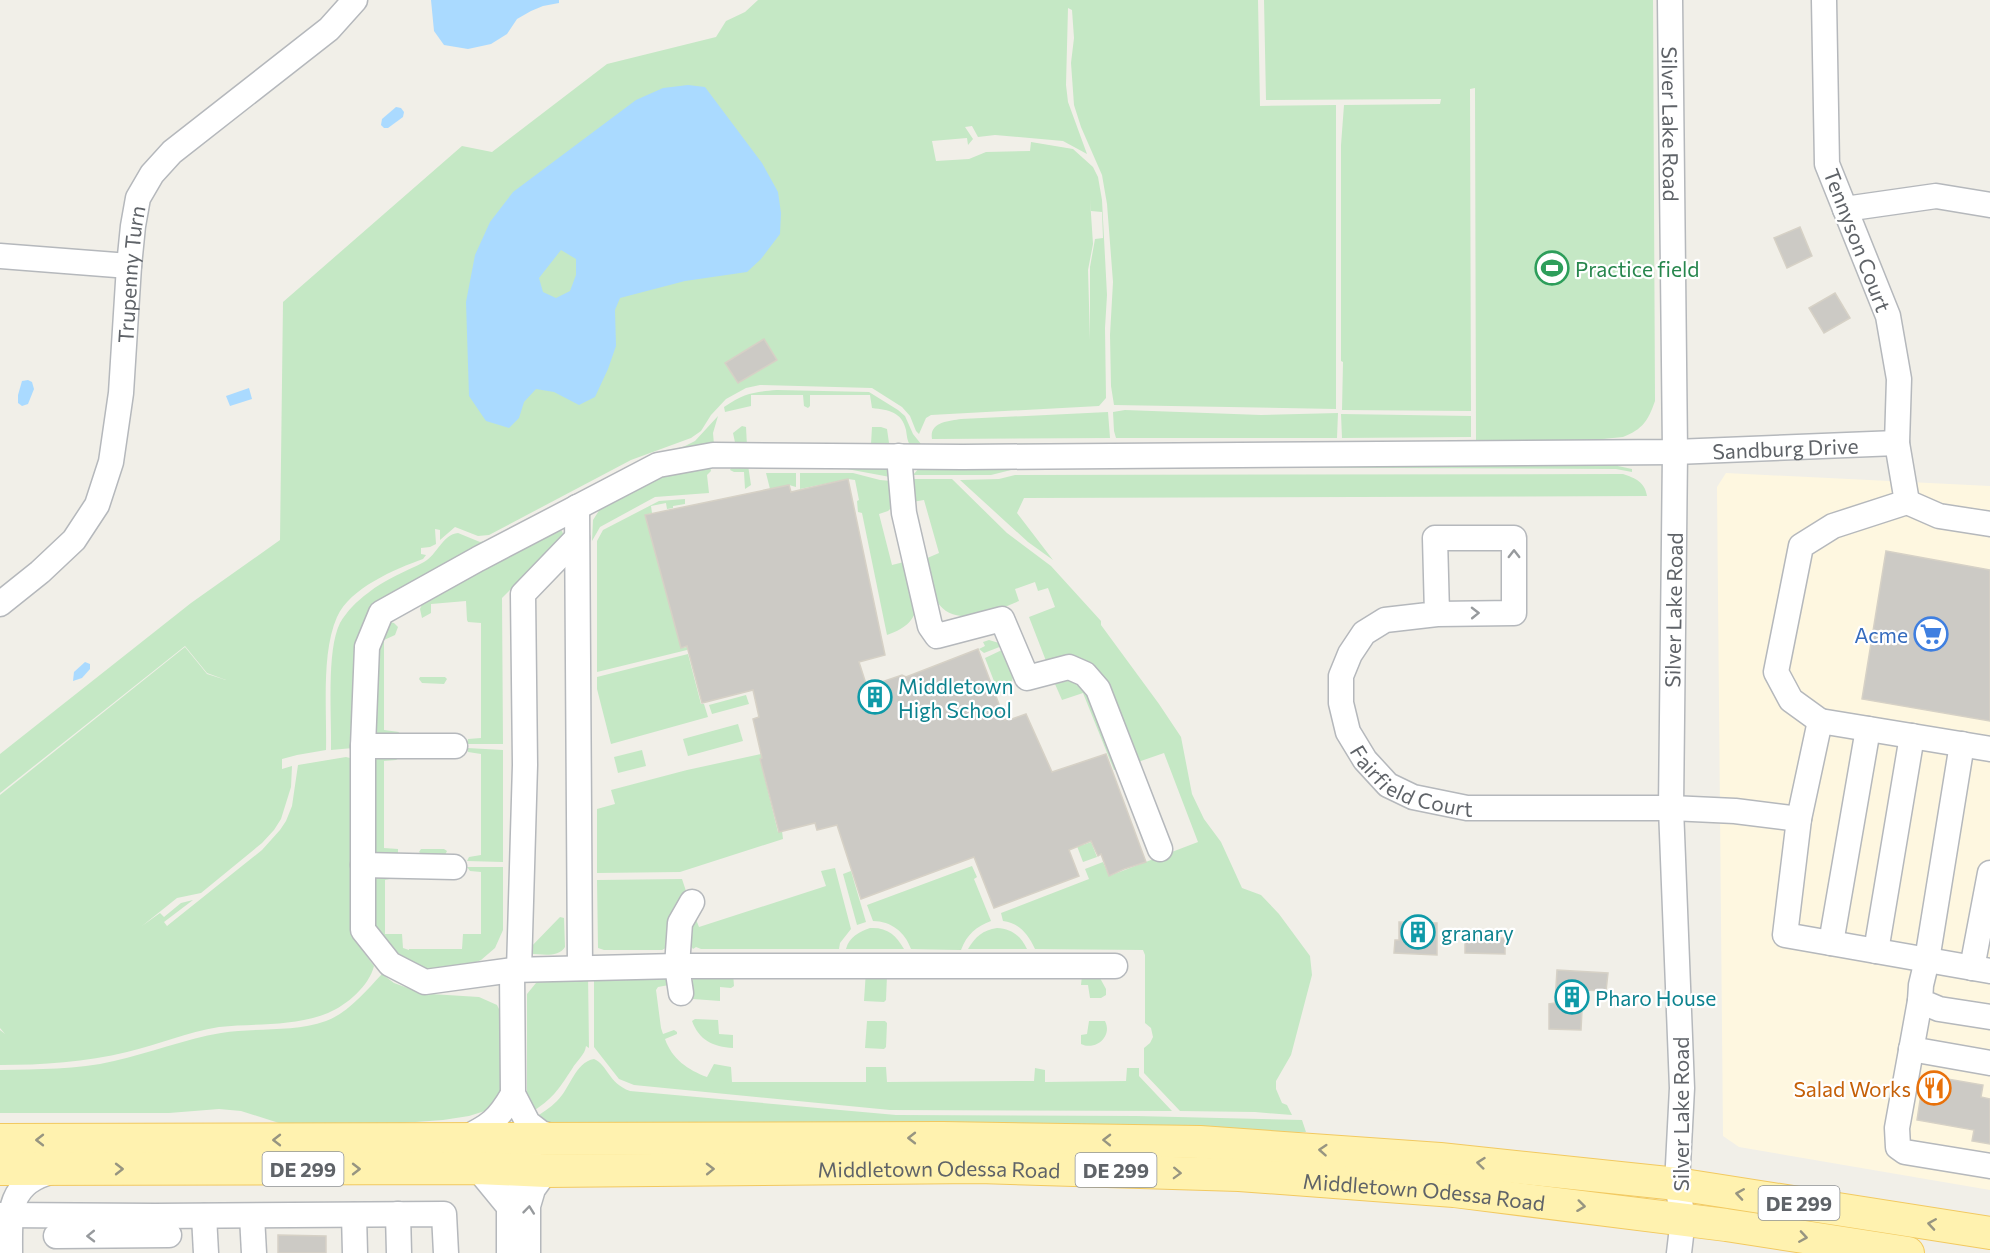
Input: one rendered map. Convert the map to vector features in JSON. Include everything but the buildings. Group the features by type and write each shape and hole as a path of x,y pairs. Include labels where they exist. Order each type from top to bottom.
{"main road":[{"name":"Middletown Odessa Road","path":"0,1140 955,1138 1200,1142 1440,1159 1677,1184"},
{"name":"Middletown Odessa Road","path":"0,1169 477,1168 534,1171 979,1167 1239,1175 1454,1191 1683,1220 1908,1253"},
{"name":"DE 299","path":"1677,1184 1990,1233"}],"street":[{"name":"Trupenny Turn","path":"0,604 40,572 74,540 97,505 111,462 121,393 133,226 138,198 152,174 172,152 329,28 355,0"},
{"name":"Silver Lake Road","path":"1670,0 1675,452 1671,808 1682,1088 1677,1184 1683,1220 1679,1253"},
{"name":"Tennyson Court","path":"1824,0 1827,164 1888,316 1899,379 1897,443 1907,502"},
{"path":"1845,209 1936,196 1990,205"},
{"path":"0,256 129,266"},
{"name":"Sandburg Drive","path":"1115,966 580,968 516,970 425,982 390,964 363,930 363,746 367,647 381,613 658,465 713,455 1675,452 1897,443"},
{"path":"899,456 904,513 930,626 937,636 1002,619 1028,678 1069,667 1085,674 1098,689 1160,849"},
{"path":"1990,524 1939,516 1907,502 1833,526 1801,546 1776,672 1791,700 1820,721 1990,749"},
{"path":"577,507 580,968"},
{"path":"562,1139 541,1133 528,1123 513,1094 525,765 523,594 577,538"},
{"name":"Fairfield Court","path":"1437,614 1435,538 1514,538 1514,613 1437,614 1385,620 1364,633 1350,654 1341,676 1341,703 1348,732 1365,760 1388,784 1413,796 1467,808 1735,810 1799,819"},
{"path":"1820,721 1799,819 1785,935 1981,969 1990,873"},
{"path":"1831,943 1868,729"},
{"path":"1876,951 1912,736"},
{"path":"1962,744 1897,1128 1898,1147 1905,1152 1990,1166"},
{"path":"363,746 455,746"},
{"path":"363,865 454,867"},
{"path":"681,993 677,966 680,923 692,902"},
{"path":"1920,1001 1940,1010 1990,1017"},
{"path":"1911,1049 1990,1063"},
{"path":"462,1140 483,1130 501,1114 513,1094"},
{"path":"528,1253 528,1206 533,1189 534,1171 527,1157 536,1152 667,1152 717,1139"},
{"path":"477,1168 509,1207"},
{"path":"10,1253 3,1210 23,1185 40,1174 61,1169"},
{"path":"509,1253 509,1207 534,1171"},
{"path":"3,1210 56,1235 169,1235 204,1216 444,1214 446,1253"},
{"path":"398,1214 399,1253"},
{"path":"354,1215 355,1253"},
{"path":"204,1216 206,1253"},
{"path":"252,1216 254,1253"}],"shaded area":[{"path":"1726,473 1990,486 1990,1190 1739,1147 1723,1136 1717,487"}],"green space":[{"path":"758,0 1258,0 1260,106 1336,105 1336,409 1114,405 1111,386 1110,335 1113,282 1107,204 1102,175 1074,105 1071,63 1074,38 1072,10 1068,8 1066,85 1068,102 1087,154 1063,141 995,135 978,137 972,126 965,127 973,139 968,145 967,138 932,141 936,161 969,159 986,152 1030,151 1031,142 1073,149 1093,167 1098,177 1102,200 1107,295 1106,398 1099,406 931,415 926,418 919,434 910,416 902,407 872,388 760,385 746,388 726,399 711,415 701,431 691,438 631,460 489,535 478,536 455,527 440,540 440,530 435,529 436,544 421,548 421,554 426,555 423,559 374,581 352,597 337,617 332,631 327,665 326,750 282,759 282,769 292,766 291,787 281,819 274,830 262,843 201,893 177,898 142,926 160,913 164,917 181,903 193,900 164,922 167,926 262,850 286,821 292,806 298,765 346,757 354,759 357,938 362,950 374,966 362,988 335,1010 302,1021 219,1027 139,1049 80,1061 0,1065 0,1030 5,1034 0,1028 0,795 185,647 207,674 226,680 207,673 185,646 0,793 0,754 191,603 280,540 283,302 462,146 492,152 607,64 716,37 726,21 745,12","holes":["1090,199 1091,211 1102,212 1103,238 1095,239 1090,267 1090,340 1088,270 1093,244"]},
{"path":"1264,0 1653,0 1655,401 1650,414 1640,427 1623,437 1543,445 936,447 936,444 1476,442 1475,88 1470,89 1471,411 1342,410 1341,145 1344,105 1440,104 1441,99 1266,100"},
{"path":"777,390 869,392 905,416 913,434 921,444 919,447 910,445 901,419 889,411 872,408 870,395 810,395 808,408 804,406 803,395 751,395 751,406 725,412 724,407 744,396"},
{"path":"1125,410 1261,415 1338,413 1337,438 1116,438 1113,412"},
{"path":"1108,412 1110,438 932,439 934,429 941,423 961,419"},
{"path":"1341,414 1471,416 1471,437 1342,438"},
{"path":"718,416 713,433 714,445 654,456 695,441"},
{"path":"742,426 746,427 747,446 736,447 733,433"},
{"path":"872,427 887,429 889,443 885,447 763,444 871,444"},
{"path":"1618,464 1618,466 1632,469 1632,472 1616,469 1168,467 1015,469 991,475 913,475 920,467"},
{"path":"748,465 751,485 745,489 744,472 730,470 732,466"},
{"path":"765,466 887,468 890,477 847,469 766,469"},
{"path":"710,467 711,471 707,475 709,493 655,497 600,527 592,541 593,520 600,509 658,478 676,472"},
{"path":"766,473 796,473 796,487 789,485 770,489"},
{"path":"800,473 853,473 891,481 892,507 879,514 892,565 904,562 916,605 909,622 901,629 887,635 862,513 858,512 857,501 859,500 855,480 848,479 800,489"},
{"path":"1623,474 1642,484 1647,496 1024,498 1017,513 1053,560 1028,542 960,480 999,479 1015,475"},
{"path":"910,479 952,479 1007,533 1051,566 1101,621 1101,625 1181,737 1192,794 1204,819 1221,842 1242,888 1261,895 1279,914 1310,956 1312,975 1291,1055 1276,1081 1276,1089 1282,1103 1287,1105 1292,1115 1180,1111 1144,1073 1144,1048 1153,1037 1151,1028 1145,1023 1145,955 1143,950 1035,949 1022,930 1014,924 1003,921 1001,913 1089,879 1085,869 1103,862 1109,876 1198,842 1164,753 1138,762 1104,678 1098,671 1048,666 1029,617 1055,607 1048,588 1038,591 1035,582 1015,589 1019,601 988,613 964,616 944,610 937,601 931,586 925,559 939,553 924,500 912,502"},
{"path":"685,499 685,504 673,506 673,508 667,509 666,503 651,506 652,513 645,515 681,648 687,647 687,650 597,672 597,541 603,530 659,501"},
{"path":"559,529 564,536 502,598 503,744 467,744 468,739 481,738 481,623 468,622 466,601 431,604 431,613 422,618 420,609 423,602"},
{"path":"458,533 487,543 398,594 355,650 353,748 331,750 331,667 340,623 349,610 364,596 388,580 429,559 448,537"},
{"path":"390,622 398,627 395,635 384,640 384,730 399,732 378,736 373,734 371,664"},
{"path":"989,640 1002,646 984,653 979,649 985,646 983,642"},
{"path":"1004,649 1012,669 1013,679 999,694 985,658"},
{"path":"688,654 701,704 704,704 708,717 611,744 597,689 597,677"},
{"path":"420,677 445,677 447,679 444,684 422,683"},
{"path":"1072,680 1085,683 1118,770 1114,770 1083,693 1062,700 1055,684"},
{"path":"746,695 749,704 712,714 709,705"},
{"path":"738,724 743,741 688,756 683,739"},
{"path":"467,748 503,750 503,862 467,861 469,857 481,855 481,754 468,752"},
{"path":"642,750 646,766 618,773 614,757"},
{"path":"761,754 763,758 760,759 778,832 782,831 783,839 680,872 597,873 597,809 615,804 611,790"},
{"path":"374,757 399,758 384,761 384,848 398,849 395,855 374,854"},
{"path":"1066,802 1083,845 1091,842 1097,857 1083,862 1061,804"},
{"path":"421,849 447,851 445,855 423,855 419,852"},
{"path":"972,866 977,877 974,879 991,921 973,932 961,950 911,949 905,937 897,929 886,923 873,921 867,905"},
{"path":"467,867 503,867 503,930 495,948 481,960 457,971 410,970 375,932 374,875 399,877 385,880 385,934 402,934 403,948 409,950 462,949 463,934 481,934 481,872 470,871"},
{"path":"835,868 851,929 840,943 839,949 701,949 696,947 693,949 691,946 691,918 695,917 699,927 826,886 821,871"},
{"path":"851,871 866,922 857,925 843,874"},
{"path":"682,879 687,894 676,904 671,916 671,945 662,950 604,950 598,948 597,880"},
{"path":"560,917 564,918 565,947 554,954 530,954 528,950"},
{"path":"870,928 890,933 904,949 846,949 849,941"},
{"path":"997,928 1015,934 1027,949 968,949 980,935"},
{"path":"866,971 887,975 884,1002 864,1001"},
{"path":"733,973 734,986 720,987 720,1001 693,999 691,987 693,978"},
{"path":"382,974 394,983 416,991 479,997 497,1005 504,1019 503,1089 488,1110 443,1120 402,1123 279,1123 241,1111 219,1109 169,1113 0,1113 0,1070 100,1064 221,1033 313,1025 342,1013"},
{"path":"588,974 589,1048 586,1046 554,1094 530,1113 527,1100 527,994 536,983 544,978"},
{"path":"594,975 664,977 669,985 658,987 656,990 661,1028 663,1034 674,1030 677,1032 665,1039 668,1046 682,1063 707,1077 714,1064 731,1067 732,1082 866,1082 866,1067 886,1067 887,1082 1034,1081 1035,1068 1045,1070 1045,1082 1126,1081 1127,1068 1139,1068 1139,1076 1172,1111 890,1110 634,1085 619,1079 594,1047"},
{"path":"1082,975 1100,978 1106,989 1106,995 1101,998 1090,998 1088,985 1081,985"},
{"path":"695,1019 718,1020 719,1034 733,1035 733,1048 713,1044 703,1038 692,1021"},
{"path":"867,1021 887,1023 884,1049 865,1048"},
{"path":"1089,1021 1105,1021 1107,1032 1097,1044 1086,1046 1081,1044 1081,1035 1087,1034"},
{"path":"594,1059 617,1083 630,1091 896,1115 1136,1116 1302,1120 1306,1132 550,1128 534,1118 562,1096 582,1065"}],"water":[{"path":"431,0 559,0 559,3 543,6 517,19 507,34 491,44 468,49 444,45 434,31"},
{"path":"688,85 705,87 762,163 778,192 781,213 780,234 761,259 747,272 685,281 620,298 615,310 616,346 595,397 579,405 554,392 536,389 524,402 519,418 509,428 486,421 469,396 466,302 475,255 490,222 513,192 636,100 663,88","holes":["561,250 576,259 576,275 570,291 556,298 543,292 539,278"]},
{"path":"396,107 401,108 404,112 403,117 388,128 384,128 381,125 382,119"},
{"path":"22,381 32,382 34,389 28,404 22,406 18,403 18,395"},
{"path":"249,388 252,399 230,406 226,396"},
{"path":"85,662 90,664 90,669 82,678 73,681 74,672"}],"place":[{"name":"Practice field","path":"1552,268"},
{"name":"Acme","path":"1931,634"},
{"name":"Middletown High School","path":"875,697"},
{"name":"granary","path":"1418,932"},
{"name":"Pharo House","path":"1572,997"},
{"name":"Salad Works","path":"1934,1088"}]}
